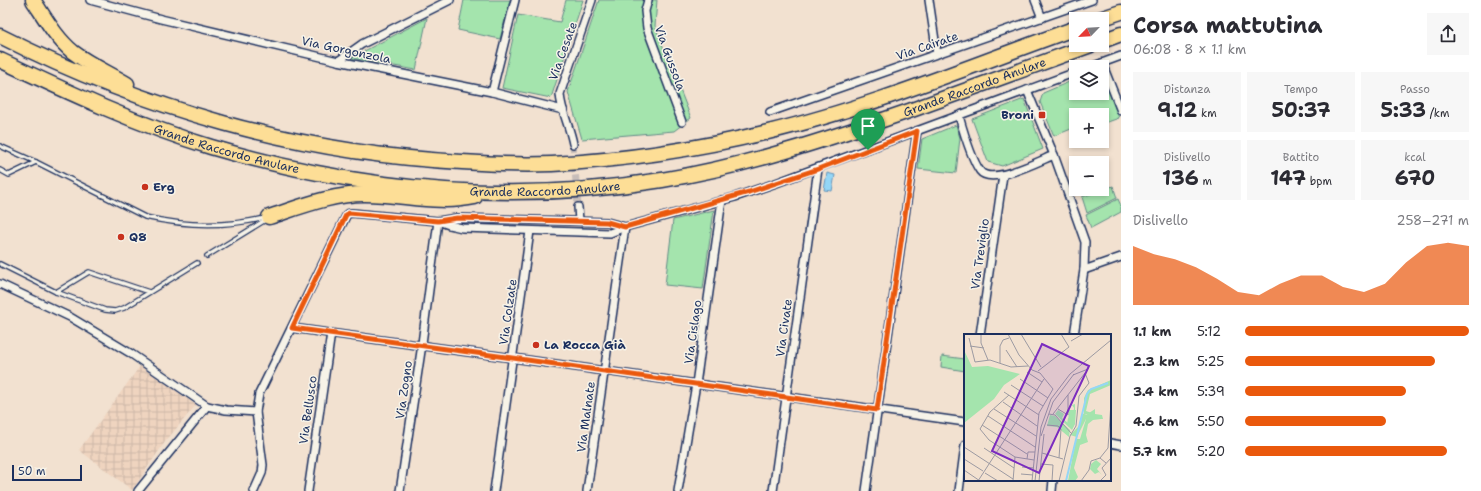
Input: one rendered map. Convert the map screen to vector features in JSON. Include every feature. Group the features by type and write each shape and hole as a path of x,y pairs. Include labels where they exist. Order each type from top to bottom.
{"highway":[{"path":"33,0 48,24 72,51 90,64 158,104"},
{"path":"1109,16 1121,12"},
{"name":"Grande Raccordo Anulare","path":"0,36 57,63 158,104 248,131 324,147 373,154 428,160 480,163 549,164 589,161 688,149 794,126 835,114 913,87 1069,31"},
{"path":"1109,38 1121,34"},
{"name":"Grande Raccordo Anulare","path":"0,60 85,99 141,122 209,146 241,155 314,173 351,180 414,188 496,192 582,190 631,184 676,177 753,160 829,138 1071,52"},
{"path":"269,217 347,195 366,194 418,199 454,200 496,192"}],"street":[{"name":"Via Gorgonzola","path":"90,0 161,19 338,60 492,92 563,110"},
{"path":"338,60 362,44 450,0"},
{"path":"492,92 515,0"},
{"name":"Via Cesate","path":"563,110 560,99 561,90 592,0"},
{"name":"Via Gussola","path":"648,0 645,11 647,28 682,122"},
{"path":"930,0 937,54"},
{"path":"1035,0 1042,18"},
{"name":"Via Cairate","path":"770,112 1092,0"},
{"path":"1109,60 1121,56"},
{"path":"438,221 449,226 462,228 604,233 614,232 625,227 722,200 818,169 1069,75"},
{"path":"1109,81 1121,111"},
{"path":"1028,90 1054,155 1085,242 1084,270 1074,334"},
{"path":"563,110 571,130 573,144"},
{"path":"958,116 980,171 988,176 1002,175 1054,155"},
{"path":"866,491 917,131"},
{"name":"Via Civate","path":"773,491 818,169"},
{"name":"Via Treviglio","path":"980,334 1002,175"},
{"name":"Via Cislago","path":"678,491 696,384 722,200"},
{"path":"578,207 579,221"},
{"path":"254,491 262,473 263,465 256,412 261,389 346,215 352,212 438,221 457,218 607,222 625,227"},
{"name":"Via Zogno","path":"400,491 438,221"},
{"name":"Via Malnate","path":"587,491 625,227"},
{"name":"Via Colzate","path":"494,491 530,231"},
{"path":"1084,270 1121,257"},
{"path":"0,284 70,317 130,353 207,406 226,410 256,412"},
{"path":"292,328 964,422"},
{"name":"Via Bellusco","path":"308,491 331,333"},
{"path":"138,491 207,406"},
{"path":"1111,443 1121,445"},
{"path":"959,491 964,453"},
{"path":"1052,491 1053,481"}],"lane":[{"path":"0,146 36,162 145,217 188,224 243,223 269,217"},
{"path":"0,170 9,174 36,162"},
{"path":"208,256 269,217"},
{"path":"0,264 56,292 105,310 115,311 124,308 197,262"},
{"path":"56,292 89,272 149,292"}],"shaded area":[{"path":"140,366 196,405 165,442 132,490 79,450"}],"green space":[{"path":"464,0 510,0 500,39 458,30"},
{"path":"566,0 583,0 551,98 502,88 518,15 560,22"},
{"path":"599,0 657,0 655,26 691,118 674,131 582,139 568,92"},
{"path":"427,18 416,70 351,58"},
{"path":"1069,82 1069,100 1109,100 1109,92 1119,118 1109,122 1109,108 1069,108 1069,130 1054,136 1040,102 1043,93"},
{"path":"1024,99 1043,149 1002,166 988,162 972,119"},
{"path":"956,125 960,138 956,173 918,169 922,139"},
{"path":"1113,186 1117,198 1087,213 1082,197 1109,196 1109,187"},
{"path":"1118,199 1121,206 1121,212 1091,228 1086,215"},
{"path":"714,210 703,289 665,285 673,220"},
{"path":"942,356 964,359 964,371 941,367"}],"water":[{"path":"827,173 835,175 832,191 824,190"}],"tunnel":[{"path":"573,144 578,207"}],"place":[{"name":"Broni","path":"1042,115"},
{"name":"Erg","path":"145,187"},
{"name":"Q8","path":"121,237"},
{"name":"La Rocca Già","path":"536,345"}],"route":[{"path":"917,131 877,410 292,328 346,215 352,212 438,221 457,218 607,222 625,227 749,192 818,169 868,150 917,131"}]}
